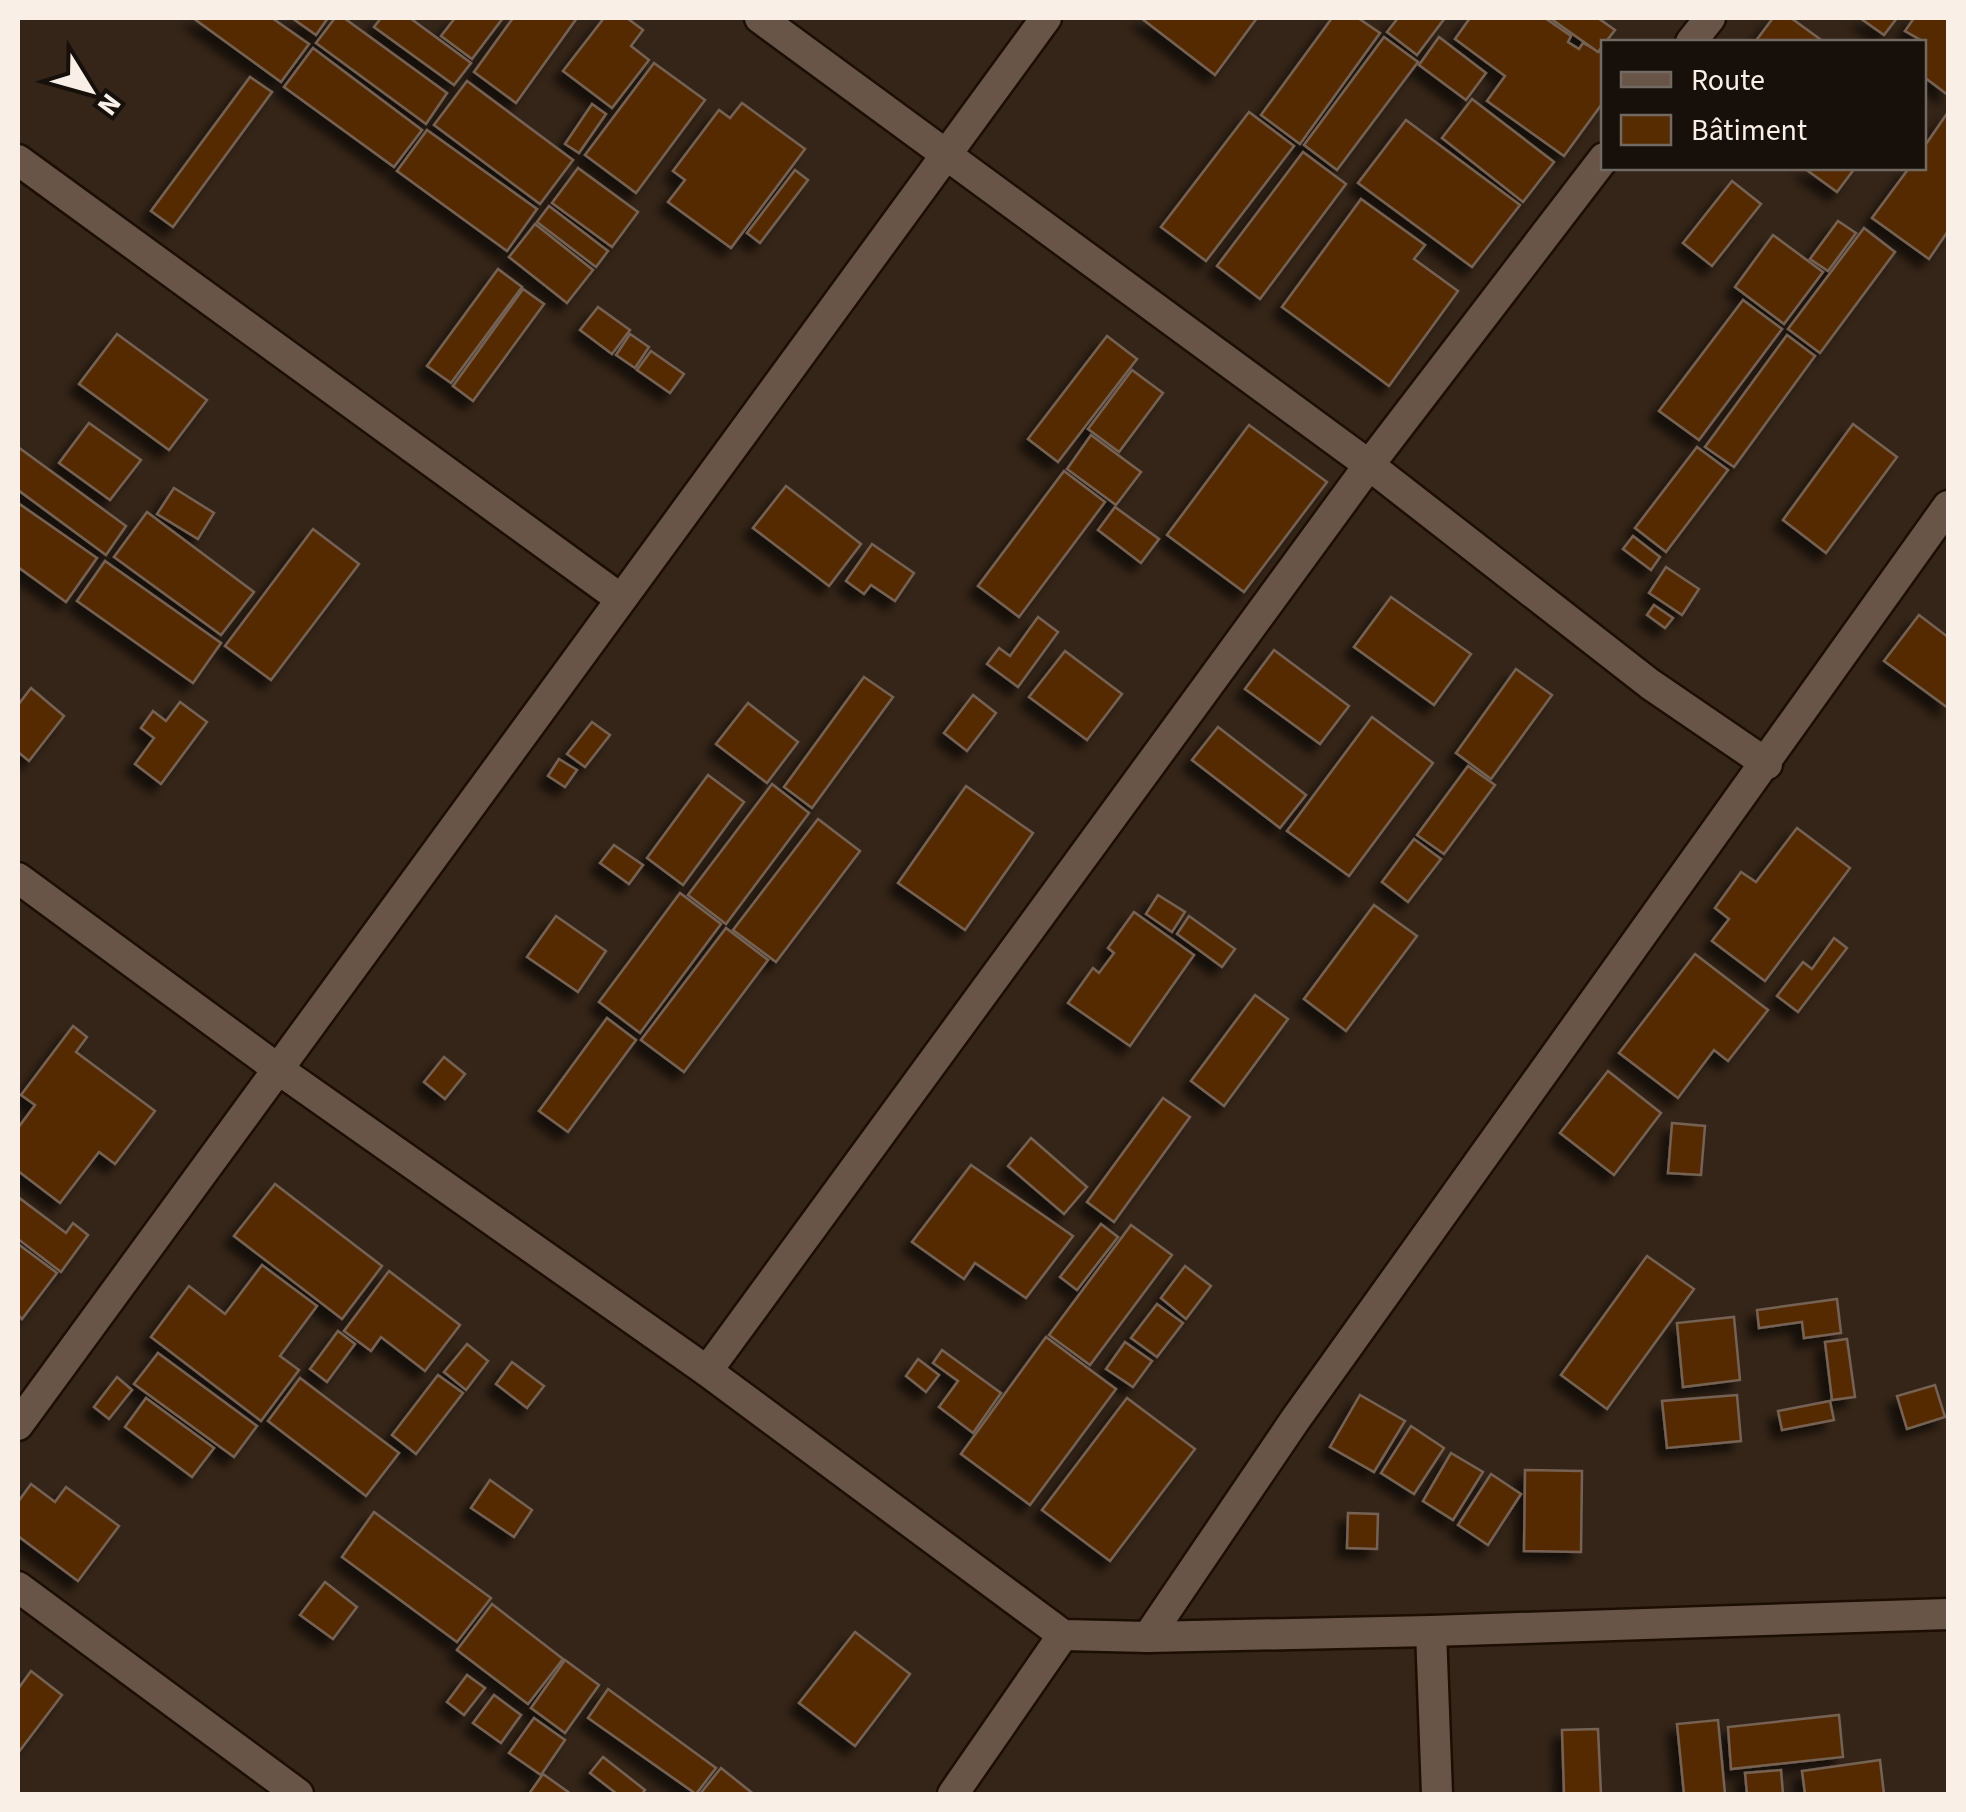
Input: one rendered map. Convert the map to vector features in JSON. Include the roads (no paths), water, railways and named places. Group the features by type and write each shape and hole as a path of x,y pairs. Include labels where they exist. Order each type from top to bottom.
{"street":[{"path":"760,18 1369,466 1650,684 1767,764"},
{"path":"18,1425 618,597 1046,18"},
{"path":"1694,40 1710,18"},
{"path":"18,160 618,597"},
{"path":"707,1371 1369,466 1601,162"},
{"path":"1148,1638 1294,1420 1948,506"},
{"path":"18,878 278,1069 707,1371 1063,1634 1148,1638 1948,1614"},
{"path":"18,1587 298,1794"},
{"path":"1431,1631 1437,1794"},
{"path":"953,1794 1063,1634"}]}
